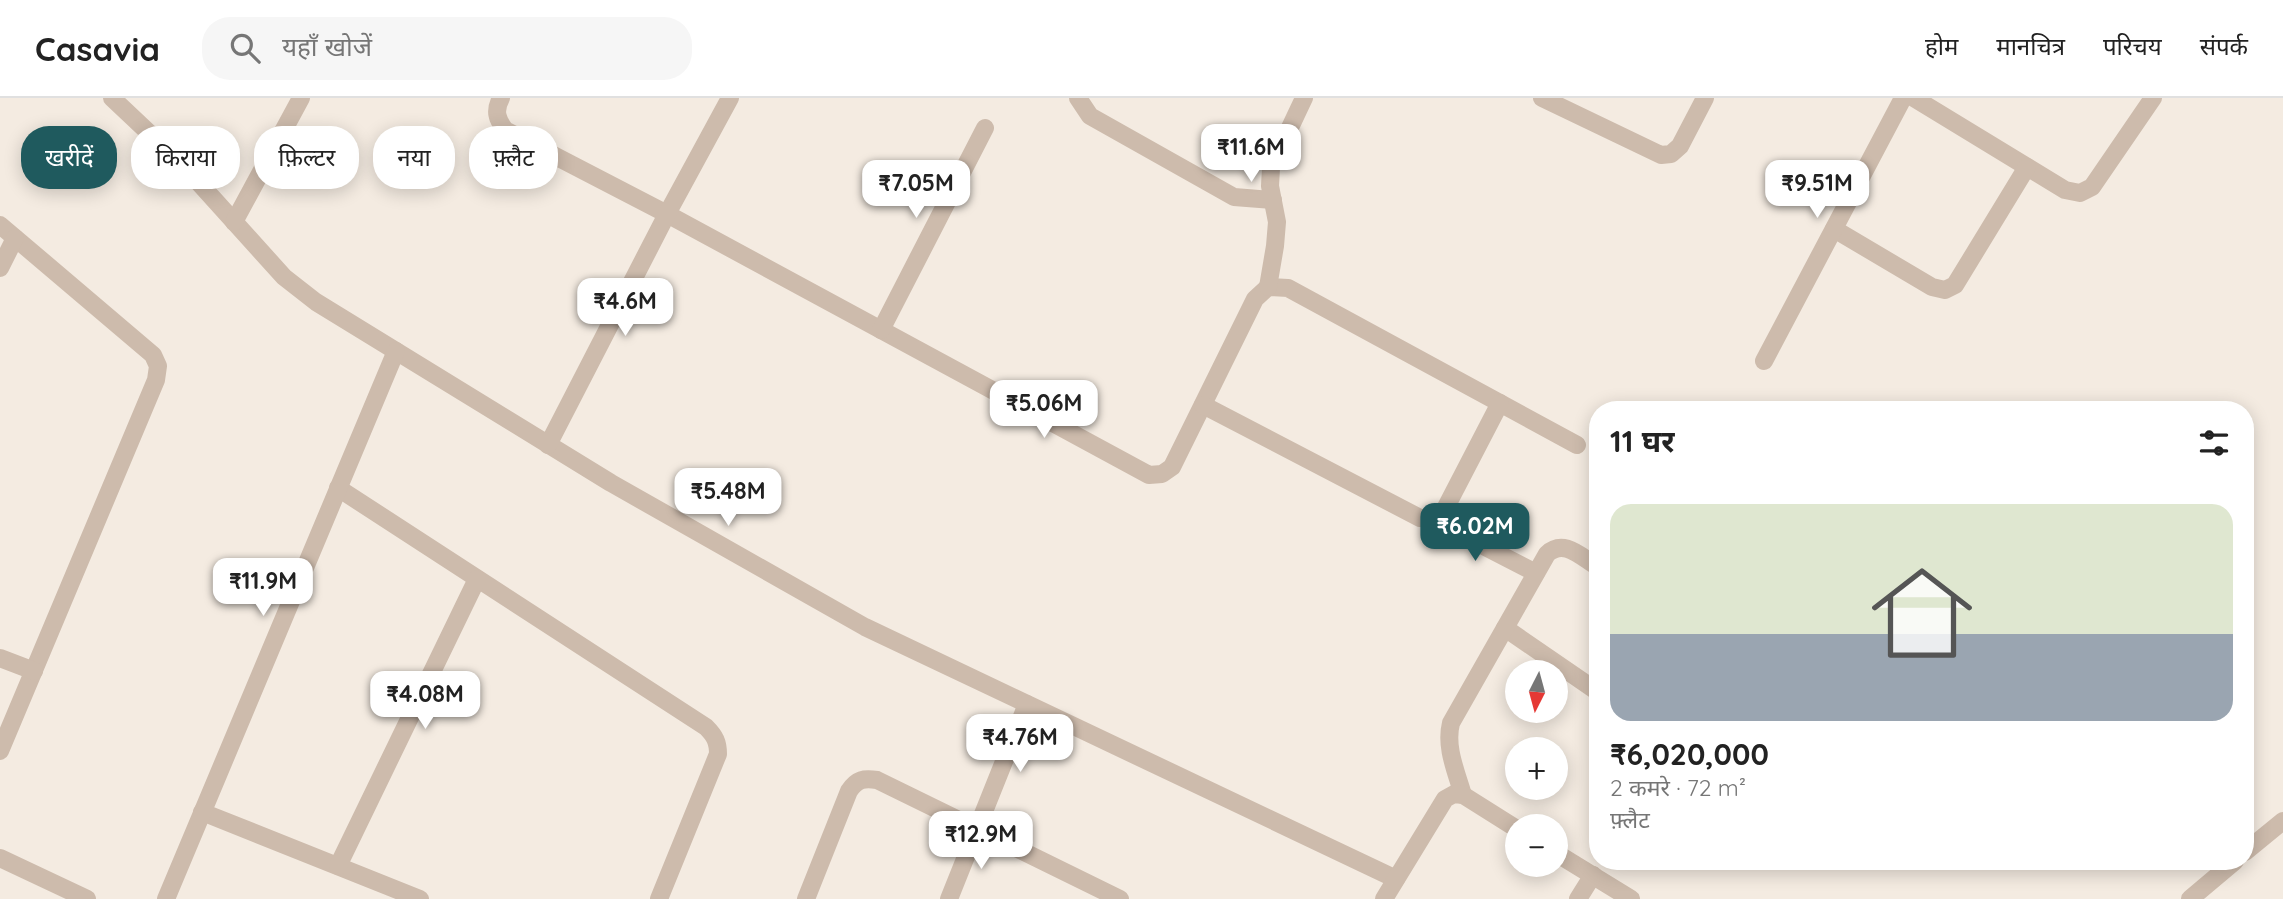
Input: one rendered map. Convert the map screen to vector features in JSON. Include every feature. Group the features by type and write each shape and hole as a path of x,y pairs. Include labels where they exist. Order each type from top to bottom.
{"street":[{"path":"112,98 182,164 284,276 316,302 548,445 865,627 1396,878"},
{"path":"233,222 302,98"},
{"path":"501,98 497,107 497,119 505,130 667,214 1149,475 1162,474 1172,467 1255,299 1268,287 1276,234 1270,186 1271,168 1304,98"},
{"path":"548,445 730,98"},
{"path":"1078,98 1090,116 1234,197 1273,200"},
{"path":"1542,98 1661,155 1671,155 1680,146 1705,98"},
{"path":"1764,361 1903,98"},
{"path":"1914,98 2065,190 2080,194 2092,187 2153,98"},
{"path":"881,330 985,128"},
{"path":"1834,229 1932,287 1945,290 1955,285 2027,167"},
{"path":"0,225 153,355 158,366 156,380 0,751"},
{"path":"0,268 15,238"},
{"path":"1268,287 1288,288 1577,445"},
{"path":"166,899 396,351"},
{"path":"1432,519 1443,513 1500,403"},
{"path":"1203,405 1420,518 1432,519 1536,573"},
{"path":"338,488 706,727 714,735 718,743 718,754 659,899"},
{"path":"1463,795 1449,747 1451,723 1546,554 1554,547 1564,547 1589,562"},
{"path":"338,866 477,579"},
{"path":"1505,628 1589,686"},
{"path":"0,657 34,671"},
{"path":"949,899 1027,704"},
{"path":"806,899 849,791 855,783 864,778 877,780 977,828 1089,892 1120,899"},
{"path":"1384,899 1445,799 1454,793 1463,795 1505,821"},
{"path":"202,812 420,899"},
{"path":"2254,845 2283,821"},
{"path":"0,858 87,899"},
{"path":"1568,860 1631,899"},
{"path":"2190,899 2224,870"},
{"path":"1578,899 1593,875"}]}
